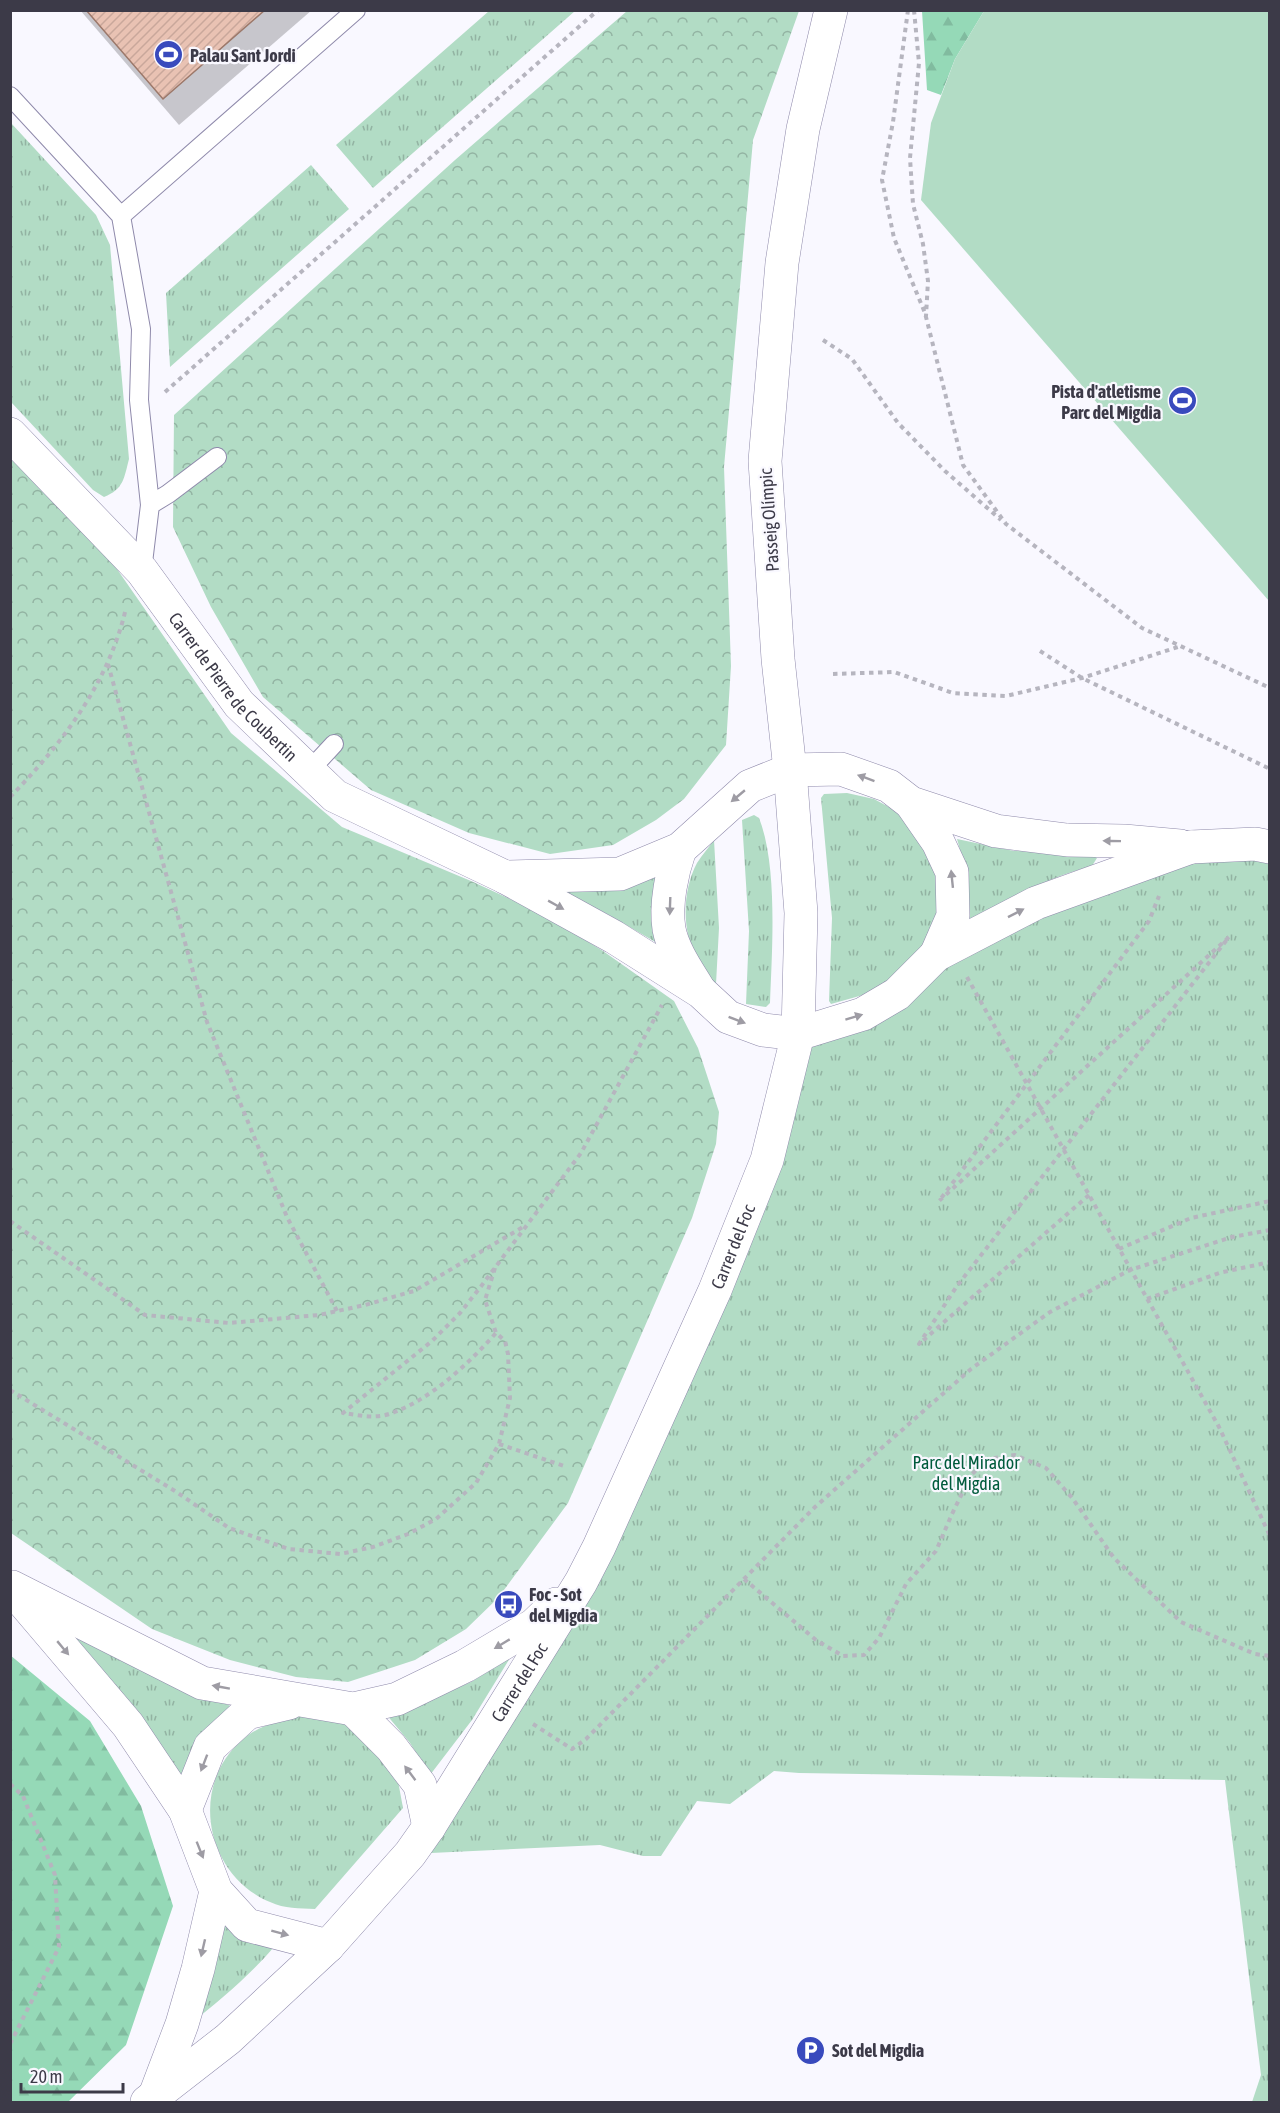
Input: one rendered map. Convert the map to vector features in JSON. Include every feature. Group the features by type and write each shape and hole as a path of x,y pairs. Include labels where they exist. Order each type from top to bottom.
{"street":[{"name":"Passeig Olímpic","path":"798,1034 801,913 790,770 778,659 765,461 782,263 803,129 831,10"},
{"name":"Carrer de Pierre de Coubertin","path":"10,434 135,585 239,704 335,796 505,877 614,938 700,992"},
{"path":"505,877 620,874 680,849 750,786 790,770 841,769 888,786 911,803 996,831 1067,840 1124,841 1191,848 1255,844 1269,847"},
{"path":"911,803 938,842 952,872 953,916 936,955"},
{"path":"680,849 672,874 669,928 682,963 700,992 728,1017 763,1030 798,1034 863,1014 897,994 936,955 1036,903 1191,848"},
{"name":"Carrer del Foc","path":"150,2100 228,2039 328,1946 410,1854 581,1582 617,1509 715,1290 767,1160 798,1034"},
{"path":"11,1587 202,1683 353,1709 398,1699 465,1666 534,1625 581,1582"},
{"path":"11,1587 128,1725 186,1810 216,1891 247,1924 328,1946"},
{"path":"186,1810 210,1747 247,1713 299,1701"},
{"path":"353,1709 391,1747 420,1785 429,1827"},
{"path":"150,2100 182,2024 198,1969 216,1891"}],"lane":[{"path":"121,216 356,10"},
{"path":"10,96 121,216 141,329 139,400 150,505 135,585"},
{"path":"150,505 217,457"},
{"path":"309,771 334,744"}],"path":[{"path":"160,395 598,10"},
{"path":"908,10 893,122 882,180 894,238 926,320 963,465 1006,524"},
{"path":"914,10 919,63 910,158 913,204 928,281 926,320"},
{"path":"824,340 852,359 898,423 945,471 1006,524 1142,628 1269,688"},
{"path":"10,797 86,706 115,649 135,585"},
{"path":"833,674 894,672 953,693 1006,696 1082,678 1181,646"},
{"path":"1040,651 1082,678 1269,769"},
{"path":"108,664 207,1022 287,1217 337,1311"},
{"path":"1089,1195 919,1344 957,1286 1229,937 939,1201 1149,921 1161,890"},
{"path":"964,972 1219,1427 1269,1536"},
{"path":"496,1333 469,1363 410,1404 388,1414 365,1417 343,1413 432,1341 460,1313 581,1153 665,1000"},
{"path":"1119,1249 1191,1218 1269,1201"},
{"path":"10,1221 145,1315 229,1323 319,1315 414,1291 526,1226"},
{"path":"533,1724 572,1749 586,1739 815,1507 971,1369 1050,1312 1130,1270 1232,1237 1269,1230"},
{"path":"1147,1299 1219,1272 1269,1262"},
{"path":"10,1390 175,1491 229,1528 289,1549 340,1554 373,1547 408,1534 436,1518 476,1483 499,1444 510,1398 508,1354 505,1341 496,1333 485,1300 496,1265"},
{"path":"499,1444 564,1466"},
{"path":"744,1579 816,1640 843,1656 864,1655 879,1638 906,1584 936,1551 971,1475 988,1459 1015,1455 1046,1468 1073,1499 1114,1558 1181,1622 1255,1654 1269,1656"},
{"path":"10,1784 23,1796 55,1875 59,1947 10,2044"}],"green space":[{"path":"489,11 575,11 373,188 336,145"},
{"path":"627,11 799,11 753,140 724,467 731,666 726,745 684,799 656,820 613,845 550,854 469,833 371,790 263,697 211,607 173,527 174,415 455,160"},
{"path":"922,11 984,11 955,59 941,95 927,90"},
{"name":"Pista d'atletisme Parc del Migdia","path":"984,11 1269,11 1269,601 921,200 931,123 955,59"},
{"path":"11,123 96,215 110,245 129,459 119,486 104,497 93,490 11,402"},
{"path":"311,165 349,209 170,367 166,293"},
{"path":"10,451 103,549 231,733 342,827 543,914 603,951 674,1001 698,1048 719,1112 716,1144 692,1218 568,1503 498,1598 466,1629 415,1660 348,1682 296,1677 230,1660 152,1629 11,1533"},
{"path":"847,793 874,799 898,812 935,864 939,894 935,923 919,953 893,979 863,995 831,1004 829,1001 832,918 821,798 824,794"},
{"path":"754,815 759,818 765,838 771,884 770,1003 766,1007 746,1004 749,931 742,820"},
{"path":"957,839 1014,851 1088,853 1097,858 1092,866 1043,883 965,923 968,879"},
{"path":"714,840 719,928 716,984 693,951 689,939 686,912 688,886 692,874"},
{"name":"Parc del Mirador del Migdia","path":"1191,847 1269,847 1269,2102 1252,2102 1261,2075 1225,1780 774,1771 730,1804 697,1801 661,1856 643,1856 600,1845 410,1854 622,1499 798,1034 936,955"},
{"path":"660,873 657,943 609,915 566,894 568,885"},
{"path":"60,1622 144,1672 236,1708 183,1780"},
{"path":"10,1655 90,1721 141,1806 173,1906 126,2045 68,2102 11,2102"},
{"path":"510,1658 472,1720 430,1775 410,1743 386,1714 471,1682"},
{"path":"296,1716 331,1719 367,1736 398,1781 403,1808 315,1909 281,1906 248,1889 231,1872 219,1851 212,1828 210,1805 215,1781 225,1759 242,1740 254,1731"},
{"path":"220,1916 274,1947 233,1988 189,2025"}],"building":[{"name":"Palau Sant Jordi","path":"86,10 265,10 163,99"}],"place":[{"name":"Palau Sant Jordi","path":"169,55"},
{"name":"Pista d'atletisme Parc del Migdia","path":"1182,401"},
{"name":"Foc - Sot del Migdia","path":"508,1604"},
{"name":"Sot del Migdia","path":"811,2050"}]}
